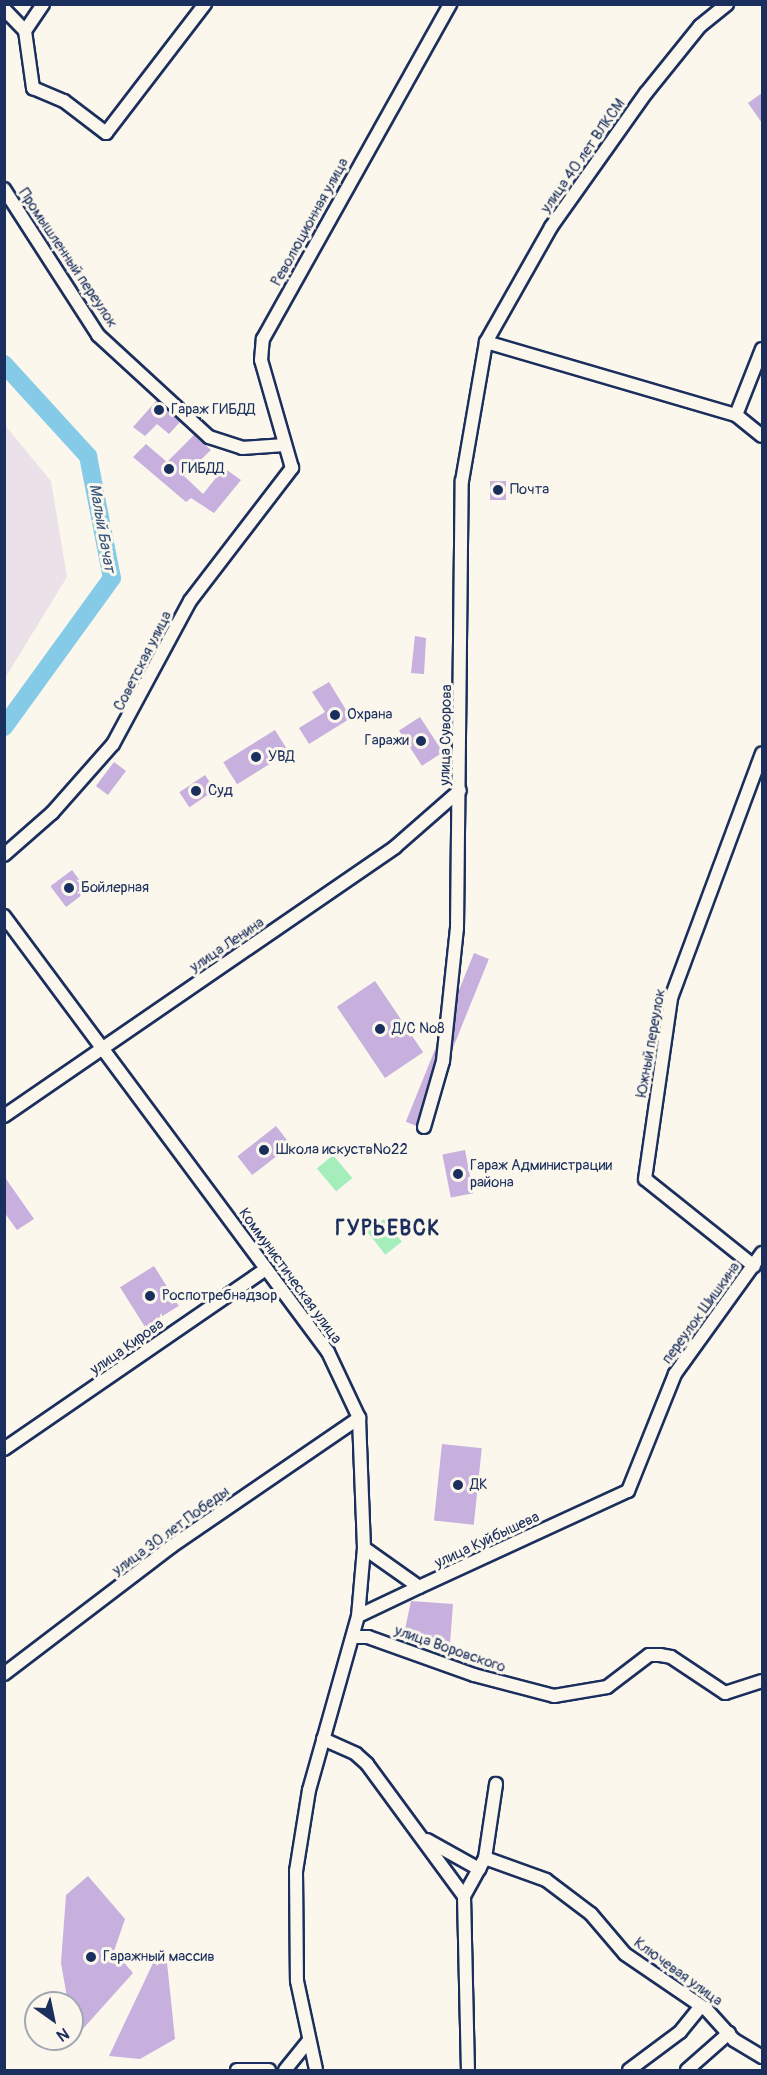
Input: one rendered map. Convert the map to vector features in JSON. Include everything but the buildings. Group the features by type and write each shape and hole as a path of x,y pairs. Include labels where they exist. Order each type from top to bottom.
{"street":[{"path":"25,32 43,4"},
{"path":"4,9 25,32 33,88 64,101 106,133 206,4"},
{"name":"Революционная улица","path":"292,468 261,360 262,339 450,4"},
{"name":"улица 40 лет ВЛКСМ","path":"486,342 551,227 646,93 700,26 727,4"},
{"name":"Промышленный переулок","path":"4,189 98,335 209,437 242,448 285,445"},
{"path":"486,342 736,415 762,436"},
{"name":"улица Суворова","path":"424,1127 434,1102 450,1008 459,901 462,481 486,342"},
{"path":"736,415 762,349"},
{"name":"Советская улица","path":"4,855 52,813 113,744 190,601 292,468"},
{"name":"Южный переулок","path":"753,1266 645,1179 671,998 762,753"},
{"name":"улица Ленина","path":"4,1116 395,847 460,790"},
{"name":"Коммунистическая улица","path":"4,916 328,1352 358,1418 364,1548 358,1616 323,1739 299,1840 294,1899 297,1981 308,2042 316,2070"},
{"name":"переулок Шишкина","path":"628,1491 675,1374 762,1254"},
{"name":"улица Кирова","path":"4,1449 266,1269"},
{"name":"улица 30 лет Победы","path":"4,1674 172,1546 358,1418"},
{"name":"улица Куйбышева","path":"358,1616 628,1491"},
{"path":"364,1548 419,1587"},
{"name":"улица Воровского","path":"353,1637 368,1637 474,1676 554,1696 607,1687 649,1655 671,1657 725,1693 762,1681"},
{"path":"323,1739 361,1759 422,1837 464,1896"},
{"path":"468,2070 464,1896 482,1863 496,1784"},
{"name":"Ключевая улица","path":"422,1837 482,1863 546,1880 591,1914 625,1954 701,2006 729,2033 762,2057"},
{"path":"629,2070 680,2032 701,2006"},
{"path":"687,2070 729,2033"},
{"path":"285,2070 308,2042"},
{"path":"237,2070 269,2070"}],"shaded area":[{"path":"4,424 51,481 67,577 5,678"}],"green space":[{"path":"333,1155 352,1178 336,1191 317,1168"},
{"path":"384,1219 402,1242 385,1255 367,1232"}],"waterway":[{"name":"Малый Бачат","path":"4,364 88,456 112,578 4,727"}],"railway":[{"path":"4,558 4,573"}],"place":[{"name":"Гараж ГИБДД","path":"159,410"},
{"name":"ГИБДД","path":"169,469"},
{"name":"Почта","path":"498,490"},
{"name":"Охрана","path":"335,715"},
{"name":"Гаражи","path":"421,741"},
{"name":"УВД","path":"256,757"},
{"name":"Суд","path":"196,791"},
{"name":"Бойлерная","path":"69,888"},
{"name":"Д/С №8","path":"380,1029"},
{"name":"Школа искуств№22","path":"264,1150"},
{"name":"Гараж Администрации района","path":"458,1174"},
{"name":"Роспотребнадзор","path":"150,1296"},
{"name":"ДК","path":"458,1485"},
{"name":"Гаражный массив","path":"91,1957"}],"district":[{"name":"ГУРЬЕВСК","path":"388,1229"}]}
